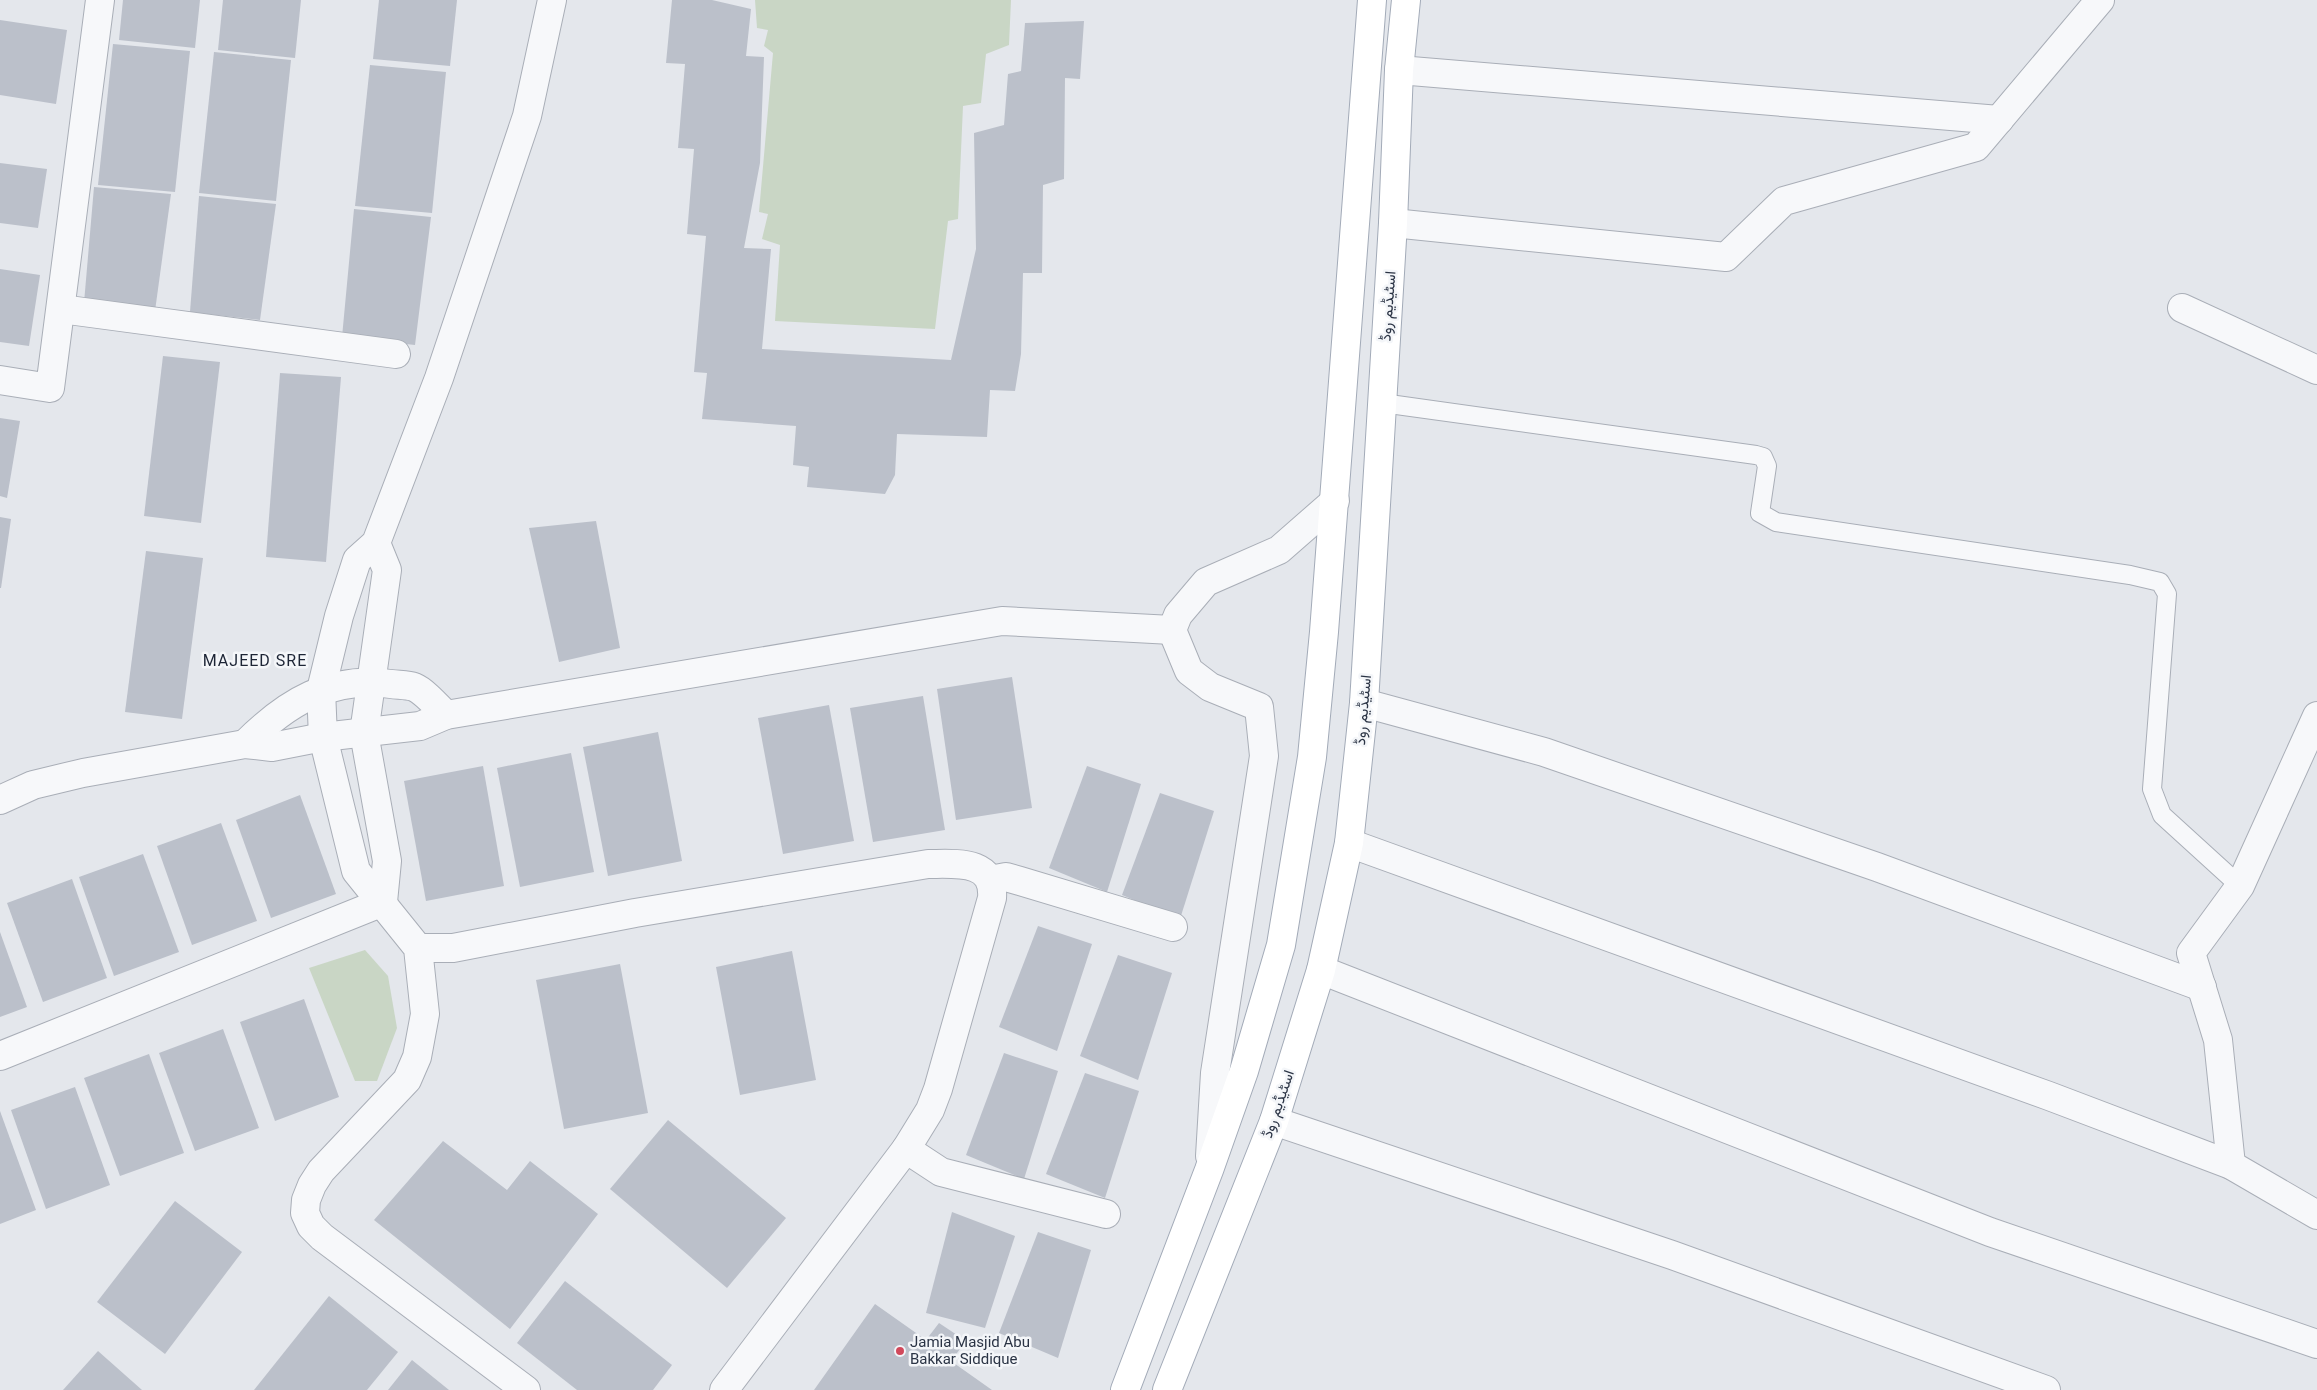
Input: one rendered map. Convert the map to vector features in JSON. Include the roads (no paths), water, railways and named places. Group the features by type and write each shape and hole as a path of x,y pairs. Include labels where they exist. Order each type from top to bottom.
{"main road":[{"path":"1124,1390 1210,1170 1244,1071 1281,945 1312,757 1335,501 1372,0"},
{"name":"اسٹیڈیم روڈ","path":"1167,1390 1274,1121 1321,970 1349,843 1364,703 1393,223 1399,70 1406,0"}],"street":[{"path":"0,380 50,388 100,0"},
{"path":"526,1390 322,1237 311,1226 304,1213 306,1200 321,1171 407,1080 417,1057 425,1014 418,948 356,871 323,737 321,690 339,616 357,560 376,543 438,378 527,116 552,0"},
{"path":"1393,223 1726,258 1784,201 1976,147 2100,0"},
{"path":"1399,70 1999,120"},
{"path":"2182,308 2317,370"},
{"path":"60,309 396,354"},
{"path":"1210,1170 1215,1073 1264,756 1259,707 1210,687 1189,671 1172,630 1178,615 1206,582 1279,550 1335,501"},
{"path":"376,543 387,570 364,733 387,861 382,902"},
{"path":"0,800 33,785 83,773 245,744 272,748 323,737 420,726 446,714 1002,621 1172,630"},
{"path":"245,744 270,719 294,703 321,690 370,681 414,687 446,714"},
{"path":"1364,703 1544,752 1877,867 2202,987"},
{"path":"2231,1165 2218,1040 2191,953 2240,886 2317,716"},
{"path":"1349,843 2049,1096 2231,1165 2317,1215"},
{"path":"418,948 453,948 644,912 928,864 962,864 978,869 990,880 993,887 992,898 938,1089 930,1110 906,1149 724,1390"},
{"path":"990,880 1006,877 1173,927"},
{"path":"0,1056 382,902"},
{"path":"1321,970 1990,1232 2317,1344"},
{"path":"1274,1121 1672,1255 2046,1390"},
{"path":"906,1149 941,1172 1106,1214"}],"lane":[{"path":"1382,403 1756,455 1763,457 1767,466 1760,513 1776,522 2130,575 2160,582 2168,594 2152,789 2162,815 2240,886"}],"place":[{"name":"Jamia Masjid Abu Bakkar Siddique","path":"900,1351"}],"district":[{"name":"MAJEED SRE","path":"255,660"}]}
